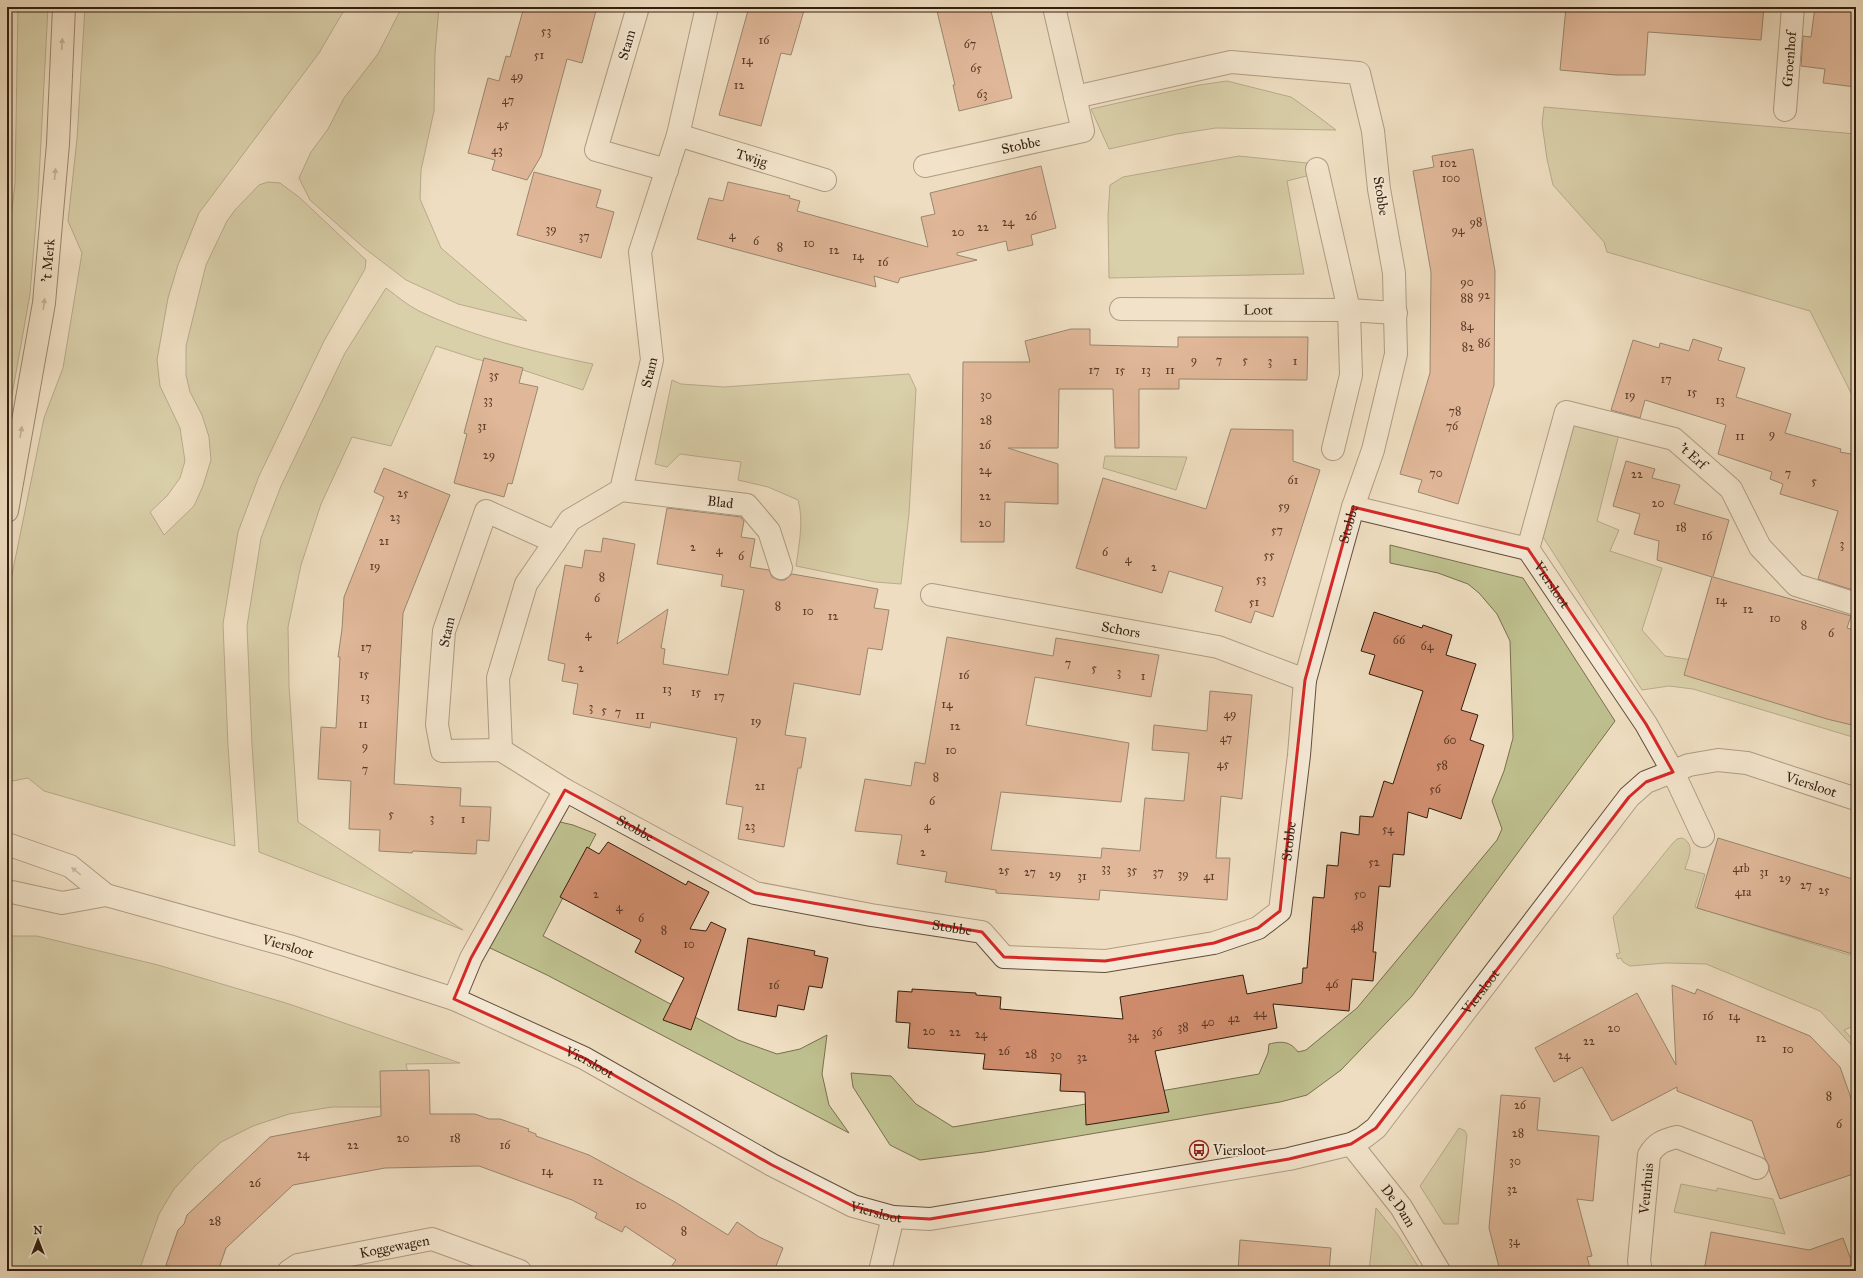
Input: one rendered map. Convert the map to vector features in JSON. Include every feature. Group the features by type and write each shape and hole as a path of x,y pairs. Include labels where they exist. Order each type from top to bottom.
{"main road":[{"name":"'t Merk","path":"7,511 44,302 58,144 64,7"}],"street":[{"name":"Stam","path":"638,7 596,150 666,170"},
{"name":"Stam","path":"621,490 652,360 640,252 678,135 707,7"},
{"name":"Stobbe","path":"925,166 1083,131 1054,7"},
{"name":"Groenhof","path":"1784,110 1793,7"},
{"name":"Stobbe","path":"565,790 755,893 870,915 982,932 1004,957 1105,961 1214,943 1258,928 1280,911 1299,755 1305,680 1353,507 1373,450 1395,364 1396,312 1394,273 1379,189 1373,131 1358,73 1231,62 1075,97"},
{"name":"Twijg","path":"678,135 825,180"},
{"path":"1317,169 1349,310 1351,375 1333,449"},
{"name":"Loot","path":"1121,309 1349,310 1396,312"},
{"name":"'t Erf","path":"1528,549 1566,412 1674,439 1731,489 1760,547 1796,585 1856,604"},
{"path":"454,999 471,958 565,790 501,750 498,678 526,584 570,520 621,490"},
{"name":"Blad","path":"621,490 747,505 769,531 781,568"},
{"name":"Viersloot","path":"1353,507 1528,549 1646,724 1673,772 1703,836"},
{"name":"Stam","path":"501,750 442,751 437,725 444,631 486,511 555,542"},
{"name":"Schors","path":"932,595 1218,647 1305,680"},
{"name":"Viersloot","path":"7,844 70,866 106,895 289,946 454,999 584,1058 772,1165 853,1206 893,1217 930,1219 1289,1159 1351,1144 1363,1138 1376,1128 1629,797 1646,782 1689,765 1718,760 1747,763 1856,799"},
{"name":"Viersloot","path":"7,892 62,903 106,895"},
{"name":"Veurhuis","path":"1641,1271 1639,1261 1643,1211 1649,1155 1654,1147 1663,1140 1677,1137 1757,1168"},
{"name":"De Dam","path":"1351,1144 1401,1207 1439,1271"},
{"path":"880,1271 893,1217"},
{"name":"Koggewagen","path":"290,1271 298,1265 432,1239 520,1271"}],"highlighted area":[{"path":"1353,507 1528,549 1646,724 1673,772 1646,782 1629,797 1376,1128 1351,1144 1289,1159 930,1219 893,1217 853,1206 772,1165 584,1058 454,999 471,958 565,790 755,893 982,932 1004,957 1105,961 1214,943 1258,928 1280,911 1305,680"}],"green space":[{"path":"18,7 48,7 38,198 30,294 7,423 7,251 15,184"},
{"path":"85,7 346,7 319,53 199,213 178,265 168,298 157,360 160,386 180,428 185,461 180,478 167,496 150,512 164,535 194,506 203,486 211,460 209,437 202,415 190,392 186,375 186,346 206,265 227,221 235,210 259,185 268,182 280,183 299,197 366,260 365,269 324,341 259,476 238,532 223,624 228,746 235,846 44,791 28,778 7,782 7,599 44,418 63,368 82,253 68,221 77,139"},
{"path":"402,7 439,7 435,53 434,111 421,170 420,199 441,248 527,321 458,304 406,280 363,247 310,200 299,178 311,152 328,129 344,98 378,54"},
{"path":"1227,81 1291,97 1336,130 1216,128 1177,134 1109,149 1091,109 1199,85"},
{"path":"1544,107 1856,134 1856,403 1810,311 1607,252 1604,242 1553,185 1547,159 1542,123"},
{"path":"1239,156 1316,164 1314,174 1287,181 1304,274 1109,278 1108,215 1110,185 1123,177"},
{"path":"386,288 415,309 461,329 526,349 593,364 583,390 520,369 476,359 436,346 391,446 352,437 321,504 301,565 288,627 289,686 298,822 463,930 259,852 252,745 247,626 261,538 281,486 345,353"},
{"path":"909,374 916,389 909,514 901,584 875,582 796,566 801,524 798,500 768,487 738,480 741,462 680,454 667,467 655,464 672,380 681,384 724,387"},
{"path":"1574,423 1619,434 1597,521 1619,530 1610,551 1662,568 1642,630 1665,656 1693,660 1856,705 1856,738 1693,689 1669,686 1642,690 1543,537"},
{"path":"1105,456 1187,457 1176,490 1103,468"},
{"path":"1390,545 1523,578 1615,721 1412,996 1341,1070 1307,1095 1280,1102 984,1152 920,1160 890,1145 853,1087 851,1073 891,1076 916,1104 953,1127 1259,1074 1268,1053 1269,1044 1278,1042 1285,1043 1295,1048 1298,1052 1306,1050 1357,1008 1497,840 1502,829 1492,801 1504,771 1513,738 1510,641 1497,614 1479,593 1468,584 1438,573 1390,563"},
{"path":"556,821 573,825 596,834 543,936 738,1040 777,1054 800,1049 827,1035 822,1074 829,1105 849,1133 547,975 488,947"},
{"path":"1682,838 1689,844 1690,848 1685,869 1705,874 1695,907 1856,957 1856,1025 1844,1030 1856,1043 1856,1050 1820,1011 1706,964 1666,963 1630,966 1623,962 1621,958 1618,959 1616,954 1620,953 1613,917 1672,844 1677,839"},
{"path":"7,936 37,936 158,965 289,1004 460,1063 406,1064 415,1107 332,1107 289,1114 253,1126 221,1142 195,1166 174,1189 159,1214 139,1271 7,1271"},
{"path":"1459,1128 1465,1131 1467,1135 1458,1224 1444,1224 1420,1186"},
{"path":"1681,1184 1717,1191 1717,1188 1773,1199 1785,1234 1674,1212"},
{"path":"1376,1208 1398,1235 1421,1271 1369,1271"}],"building":[{"path":"524,7 597,7 582,63 567,59 541,156 527,180 492,170 495,160 468,153 488,78 499,81 506,56 510,57"},
{"path":"749,7 805,7 791,55 781,53 761,126 719,115"},
{"path":"936,7 990,7 1012,98 959,111 953,85 955,85"},
{"path":"1566,7 1764,7 1761,40 1648,32 1645,75 1616,75 1560,70"},
{"path":"1815,7 1856,7 1856,87 1823,83 1825,69 1801,66 1803,36 1811,37"},
{"path":"1473,149 1495,271 1494,385 1458,504 1418,492 1422,480 1400,474 1430,373 1431,272 1413,171 1434,167 1432,156"},
{"path":"1041,166 1056,228 1031,235 1033,245 1008,251 1006,241 957,253 957,255 977,260 900,278 898,283 874,276 876,287 697,239 709,198 723,201 728,182 790,196 789,198 800,201 797,211 928,247 921,217 935,214 930,193"},
{"path":"534,172 601,190 596,207 614,212 601,258 517,235"},
{"path":"1071,329 1090,329 1090,345 1178,347 1178,337 1308,337 1307,380 1179,379 1179,389 1139,389 1139,448 1115,448 1113,389 1059,389 1058,448 1008,448 1058,464 1058,504 1005,502 1004,542 961,542 963,362 1030,362 1025,341"},
{"path":"1693,339 1722,348 1718,360 1745,368 1736,397 1791,414 1785,433 1841,449 1840,452 1856,455 1856,591 1818,579 1838,511 1780,494 1783,484 1770,479 1772,472 1718,454 1726,425 1645,400 1640,418 1611,410 1633,340 1659,348 1660,343 1689,351"},
{"path":"484,358 523,368 519,383 538,387 512,484 508,483 504,497 454,483 467,434 464,433"},
{"path":"1231,429 1293,430 1293,461 1320,470 1273,617 1255,611 1251,623 1215,611 1223,587 1169,571 1162,593 1076,568 1103,478 1206,509"},
{"path":"1626,461 1655,469 1652,478 1680,485 1674,504 1729,520 1713,577 1851,616 1847,628 1856,631 1856,726 1827,719 1684,675 1712,577 1657,560 1659,541 1634,534 1640,514 1613,506"},
{"path":"384,468 450,495 403,613 394,784 461,788 460,806 491,807 489,841 477,840 476,854 379,851 380,830 349,829 351,781 318,779 321,727 336,728 340,657 338,657 344,597 384,497 374,492"},
{"path":"667,508 741,517 744,521 741,537 755,539 750,567 769,570 772,577 779,580 785,580 792,574 878,589 874,608 889,610 882,650 868,648 860,695 794,683 785,735 806,738 801,768 798,768 784,847 738,839 743,807 726,804 737,738 651,722 650,728 573,714 578,684 562,681 565,664 548,660 565,565 582,568 585,550 601,552 603,538 635,544 617,644 668,609 661,648 665,649 663,664 728,675 744,590 721,586 723,575 657,564"},
{"path":"1374,612 1422,628 1423,625 1452,635 1446,655 1476,664 1461,710 1478,715 1470,740 1484,745 1461,819 1429,808 1427,818 1408,812 1404,855 1393,854 1390,887 1379,886 1373,952 1376,952 1373,981 1352,979 1349,1011 1273,1004 1277,1028 1155,1051 1169,1112 1086,1125 1085,1092 1060,1091 1061,1074 983,1069 985,1054 908,1048 910,1023 896,1022 898,991 912,992 912,989 976,993 976,995 1001,997 1000,1009 1123,1019 1120,997 1243,975 1247,994 1302,983 1303,968 1307,968 1313,897 1324,898 1327,865 1338,866 1341,832 1359,835 1360,816 1373,817 1384,781 1393,784 1423,691 1369,674 1375,655 1361,651"},
{"path":"947,637 1053,656 1056,638 1159,655 1151,697 1035,677 1026,725 1129,743 1121,802 1001,792 991,850 1101,858 1102,848 1140,851 1145,798 1184,801 1189,753 1152,750 1154,725 1207,731 1210,691 1252,695 1242,799 1221,796 1216,858 1230,858 1227,900 1100,890 1099,900 996,893 996,890 945,882 947,872 897,864 902,835 855,831 865,779 911,786 915,762 925,764"},
{"path":"1718,838 1856,880 1856,955 1697,908"},
{"path":"608,842 686,885 688,881 709,892 690,929 706,931 711,922 726,929 691,1030 663,1020 684,978 635,952 641,940 560,897 587,847 599,854"},
{"path":"748,938 815,951 814,955 828,958 822,988 809,986 804,1010 778,1005 776,1017 738,1010"},
{"path":"1672,985 1695,994 1697,989 1810,1036 1840,1067 1856,1112 1856,1173 1780,1199 1752,1121 1677,1091 1677,1087 1612,1121 1582,1067 1554,1082 1535,1048 1637,993 1676,1065"},
{"path":"429,1070 430,1114 475,1114 489,1119 500,1119 529,1129 528,1131 536,1134 536,1136 589,1155 675,1202 728,1235 737,1222 759,1237 783,1248 774,1271 668,1271 676,1260 625,1226 622,1232 595,1218 597,1213 572,1200 479,1166 385,1168 293,1185 226,1248 218,1271 167,1271 169,1266 166,1265 178,1230 184,1224 187,1215 270,1137 381,1116 380,1071"},
{"path":"1501,1095 1540,1098 1537,1130 1599,1136 1593,1201 1577,1199 1592,1256 1587,1257 1591,1271 1500,1271 1489,1228"},
{"path":"1711,1232 1809,1250 1843,1238 1850,1257 1855,1258 1854,1271 1704,1271"},
{"path":"1240,1240 1331,1248 1329,1271 1238,1271"}],"place":[{"name":"Viersloot","path":"1199,1150"}]}
